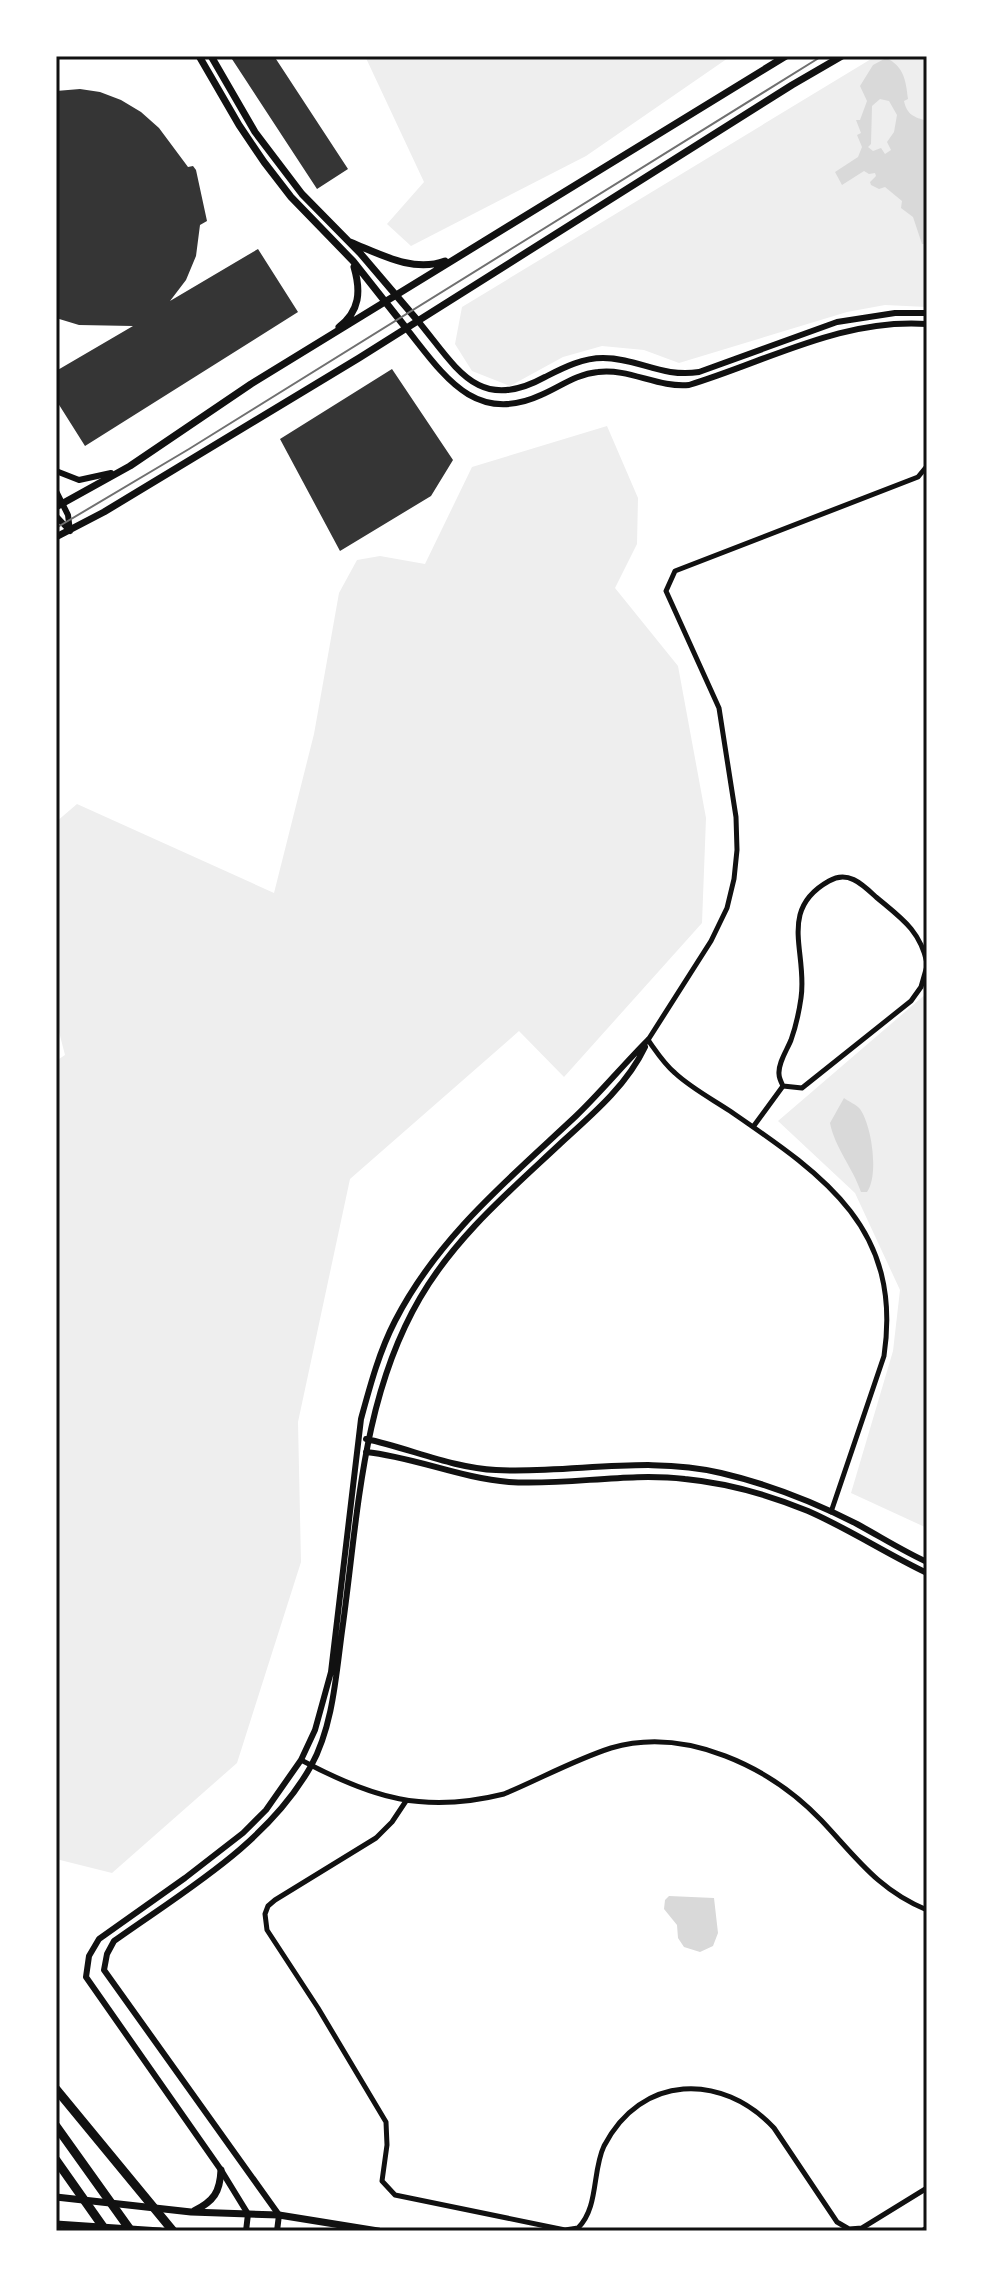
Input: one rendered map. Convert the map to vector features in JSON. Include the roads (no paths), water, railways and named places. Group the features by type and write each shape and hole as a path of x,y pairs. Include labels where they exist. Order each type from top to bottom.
{"highway":[{"path":"56,2089 173,2231"},
{"path":"56,2126 131,2231"},
{"path":"56,2160 106,2231"}],"main road":[{"path":"199,56 264,162 291,197 353,261 406,328"},
{"path":"211,56 276,162 418,321"},
{"path":"59,505 130,466 322,340 786,56"},
{"path":"56,537 418,321 842,56"},
{"path":"348,241 404,262 429,266 465,252"},
{"path":"322,340 345,322 356,307 359,290 353,261"},
{"path":"191,2212 213,2199 218,2192 221,2170"},
{"path":"56,2197 191,2212 279,2215 378,2231"},
{"path":"57,2227 160,2231"}],"street":[{"path":"418,321 470,382 490,391 504,392 529,386 585,360 619,359 681,375 699,372 837,322 895,313 927,313"},
{"path":"406,328 464,394 483,402 506,405 532,399 574,378 595,372 612,371 668,384 689,385 855,328 927,324"},
{"path":"56,471 73,480 90,480 130,466"},
{"path":"277,2231 279,2215 104,1970 107,1954 114,1941 238,1851 284,1804 311,1765 324,1732 336,1678 368,1440 386,1369 406,1325 435,1274 484,1216 607,1099 635,1068 648,1040 711,941 727,908 737,850 736,817 719,708 666,591 675,571 918,477 927,466"},
{"path":"56,491 70,531"},
{"path":"56,516 70,531"},
{"path":"847,876 860,882 914,931 923,946 927,965 921,987 911,1001 802,1088 783,1086 778,1073 792,1038 802,995 803,974 797,934 800,913 806,900 818,888 833,878 847,876"},
{"path":"648,1040 674,1073 803,1161 843,1200 860,1224 880,1264 887,1332 884,1356 831,1512"},
{"path":"246,2231 248,2214 221,2170 86,1977 89,1956 99,1939 243,1833 266,1810 301,1760 315,1730 331,1672 358,1438 367,1395 384,1346 405,1303 437,1255 488,1197 577,1115 648,1040"},
{"path":"753,1127 783,1086"},
{"path":"358,1438 491,1470 628,1466 686,1467 718,1472 778,1490 831,1512 927,1562"},
{"path":"357,1451 468,1476 506,1481 536,1483 650,1477 713,1483 808,1511 927,1573"},
{"path":"301,1760 367,1790 420,1804 504,1794 614,1747 652,1742 727,1755 768,1775 800,1798 879,1883 927,1910"},
{"path":"406,1801 376,1838 275,1900 265,1914 267,1930 386,2122 387,2145 382,2181 395,2195 565,2230 578,2228 588,2213 603,2149 619,2123 643,2103 692,2088 723,2092 751,2106 763,2116 843,2227 862,2228 927,2188"}],"tram line":[{"path":"56,528 189,449 822,56"}]}
